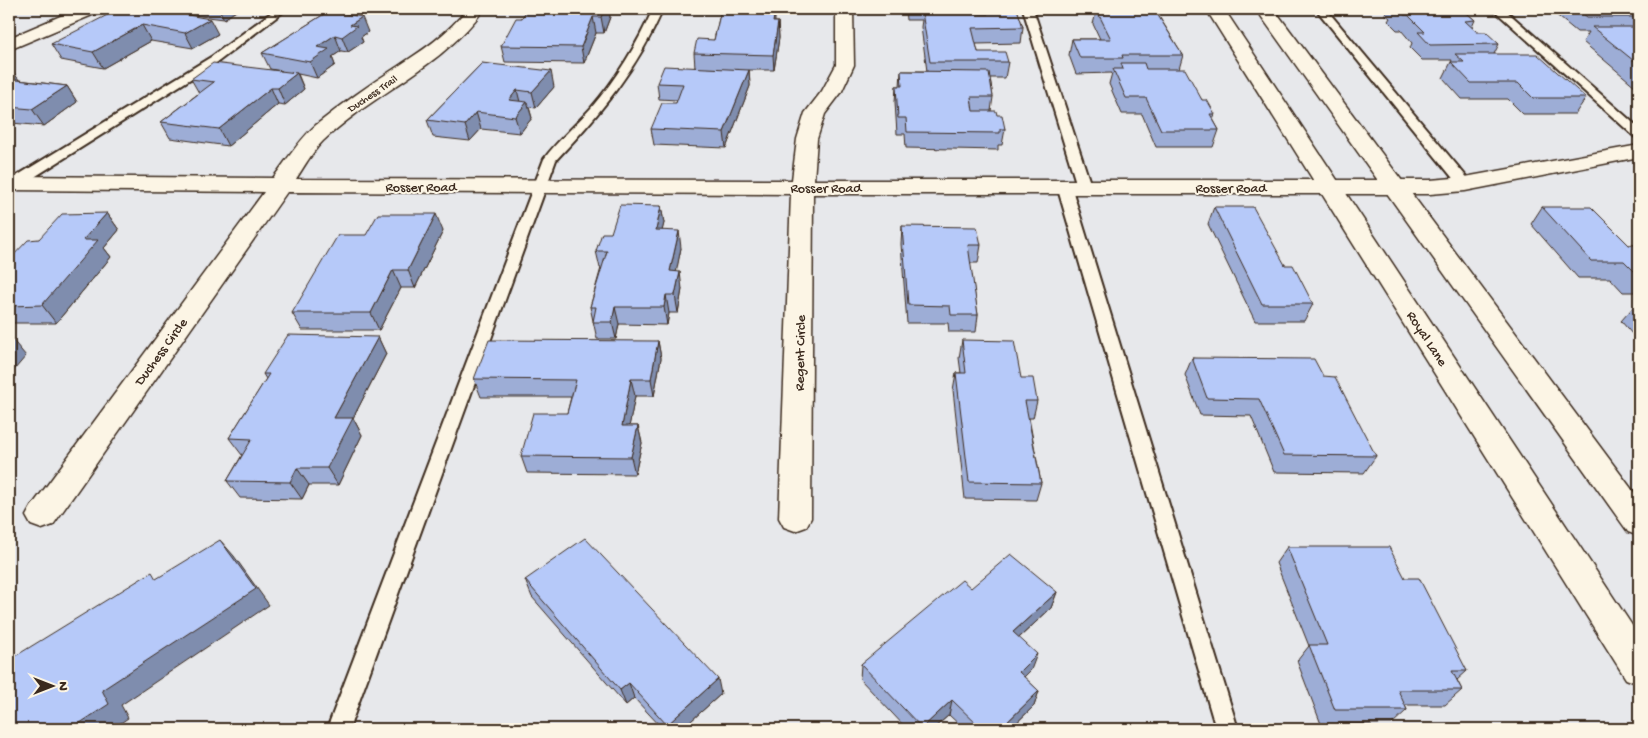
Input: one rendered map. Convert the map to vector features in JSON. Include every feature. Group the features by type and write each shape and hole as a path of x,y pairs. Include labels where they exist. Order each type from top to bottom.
{"street":[{"path":"9,45 91,9"},
{"name":"Duchess Trail","path":"278,186 313,139 336,118 449,41 475,9"},
{"name":"Regent Circle","path":"795,518 802,187 807,139 815,113 831,93 845,65 844,9"},
{"name":"Royal Lane","path":"1215,9 1639,668"},
{"path":"1265,9 1639,523"},
{"name":"Rosser Road","path":"11,185 1395,187 1465,184 1638,149"},
{"name":"Duchess Circle","path":"42,516 278,186"}],"lane":[{"path":"11,185 215,59 282,9"},
{"path":"338,729 550,159 598,110 631,64 650,30 658,9"},
{"path":"1028,9 1074,186 1227,729"},
{"path":"1321,9 1465,184"},
{"path":"1498,9 1638,149"}],"building":[{"path":"119,9 154,9 210,19 185,33 142,25 93,52 51,44"},
{"path":"528,9 605,9 601,17 593,17 581,47 501,46 516,18 522,18"},
{"path":"987,9 1017,9 1023,27 972,28 978,52 1005,52 1008,62 930,62 922,12 988,14"},
{"path":"1096,9 1154,9 1183,55 1122,55 1123,58 1080,58 1072,39 1111,39"},
{"path":"1398,9 1462,9 1475,20 1465,21 1477,32 1486,32 1499,44 1430,45 1418,32 1425,32 1408,15 1404,15"},
{"path":"1577,9 1639,9 1639,17 1587,17"},
{"path":"721,10 775,11 773,22 778,22 773,55 694,53 697,39 714,40"},
{"path":"329,11 362,17 350,25 357,26 342,37 335,35 317,47 329,49 310,62 262,53"},
{"path":"1592,27 1639,27 1639,65"},
{"path":"1455,54 1537,54 1586,98 1533,98 1518,83 1471,83 1451,62 1464,62"},
{"path":"213,63 297,73 278,88 271,88 219,129 161,122 214,82 191,79"},
{"path":"482,63 551,71 532,92 517,90 509,100 527,102 515,117 476,112 465,125 427,120"},
{"path":"1121,63 1144,63 1146,69 1185,69 1202,100 1207,100 1215,114 1210,114 1219,130 1161,130 1146,98 1126,98 1113,69 1123,69"},
{"path":"664,66 749,70 724,132 651,129 662,103 676,103 683,84 657,83"},
{"path":"901,71 989,72 993,97 971,97 973,111 996,111 997,115 1002,115 1005,129 1000,129 1000,133 907,132 906,118 898,118 896,86 902,86"},
{"path":"9,79 67,86 32,109 9,107"},
{"path":"620,205 661,206 656,230 679,231 670,271 680,272 675,295 666,295 664,307 615,307 612,322 593,322 596,307 590,307 607,251 596,251 602,233 611,233"},
{"path":"1214,207 1253,207 1285,265 1293,265 1313,304 1262,304"},
{"path":"1542,207 1591,207 1629,245 1639,245 1639,275 1624,261 1591,261"},
{"path":"107,213 83,240 98,240 42,305 9,306 9,260 28,240 39,239 62,214"},
{"path":"378,214 436,214 408,270 393,270 371,313 292,313 338,235 366,235"},
{"path":"902,226 977,227 981,245 968,245 978,315 951,315 950,306 908,305"},
{"path":"288,335 378,337 334,418 353,418 327,468 297,468 290,482 227,481 252,439 229,438 269,374 263,374"},
{"path":"489,340 658,341 651,379 631,379 622,426 638,426 631,457 521,456 533,413 567,413 576,380 474,379"},
{"path":"962,340 1014,341 1021,378 1033,378 1037,401 1025,401 1041,483 969,482 956,373 966,373"},
{"path":"1192,358 1314,359 1323,376 1335,377 1376,456 1284,455 1259,399 1207,398"},
{"path":"585,538 718,679 667,725 629,683 620,690 525,580"},
{"path":"220,540 256,589 102,690 109,704 71,729 31,729 29,726 24,729 9,729 9,660 152,572 156,579"},
{"path":"1287,547 1389,547 1405,578 1419,578 1467,671 1452,671 1462,690 1398,690 1407,710 1335,710 1309,645 1327,645"},
{"path":"1011,554 1057,592 1013,632 1037,654 1019,672 1039,691 1000,729 982,729 952,700 922,728 861,664 962,580 971,588"}]}
